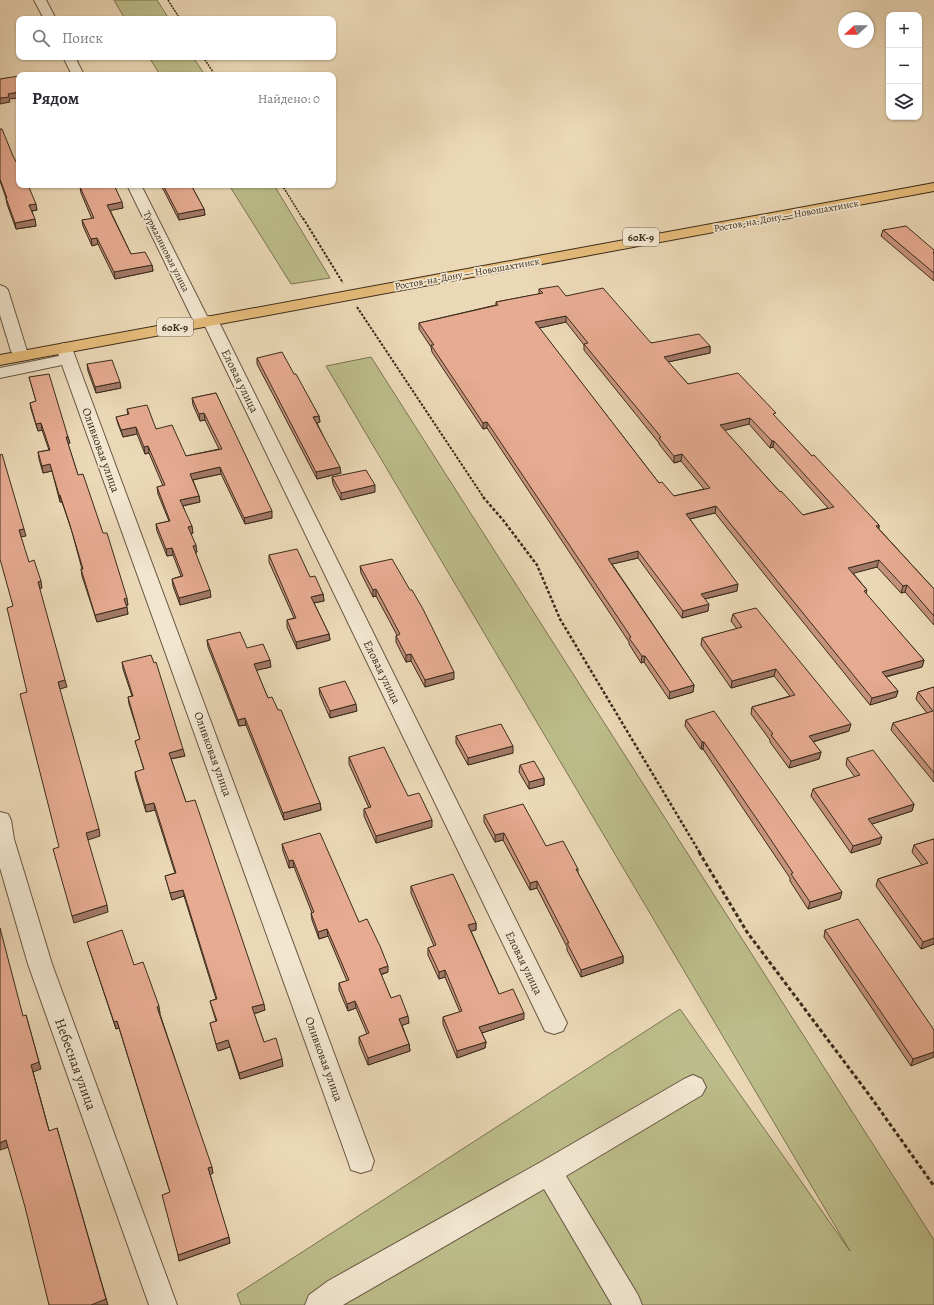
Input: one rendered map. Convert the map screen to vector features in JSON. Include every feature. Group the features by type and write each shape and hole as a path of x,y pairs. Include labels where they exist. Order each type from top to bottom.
{"main road":[{"name":"Ростов-на-Дону — Новошахтинск","path":"0,354 205,319 934,184"},
{"name":"Ростов-на-Дону — Новошахтинск","path":"348,292 934,188"},
{"name":"Ростов-на-Дону — Новошахтинск","path":"0,360 66,354 205,319"}],"street":[{"path":"40,0 48,16"},
{"path":"70,60 76,72"},
{"name":"Турмалиновая улица","path":"136,188 205,319"},
{"path":"0,290 19,351"},
{"name":"Еловая улица","path":"205,319 554,1023"},
{"path":"0,373 66,354"},
{"name":"Оливковая улица","path":"66,354 361,1161"},
{"name":"Небесная улица","path":"0,820 3,839 40,964 163,1305"},
{"path":"319,1305 338,1291 549,1172 693,1087"},
{"path":"549,1172 628,1305"}],"path":[{"path":"168,0 178,16"},
{"path":"206,60 213,72"},
{"path":"284,188 348,292 481,495 503,520 537,565 560,619 747,932 870,1096 934,1186"}],"green space":[{"path":"114,0 157,0 167,16 123,16"},
{"path":"151,60 195,60 203,72 158,72"},
{"path":"231,188 276,188 330,278 291,284"},
{"path":"371,357 934,1240 934,1305 241,1305 237,1294 680,1009 850,1251 326,366"}],"building":[{"path":"16,76 16,93 8,94 9,97 0,98 0,79"},
{"path":"0,129 2,129 16,162 16,188 29,188 36,204 29,205 35,219 15,223 0,179"},
{"path":"80,188 115,188 122,202 107,205 131,254 145,252 152,265 114,272 97,238 91,239 82,220 94,218"},
{"path":"165,188 193,188 204,209 178,214"},
{"path":"906,226 934,250 934,273 883,230"},
{"path":"558,286 566,296 603,288 651,343 699,334 710,346 664,357 688,384 738,373 776,413 773,414 812,456 814,455 879,525 876,526 934,589 934,616 907,585 903,586 879,560 848,568 867,590 864,591 924,660 882,672 898,691 872,698 716,506 686,514 738,584 701,594 709,604 683,611 638,551 608,559 694,685 670,692 645,656 642,656 629,638 631,637 487,422 483,423 431,345 434,345 419,323 498,305 496,302 543,293 539,289","holes":["566,316 588,343 584,344 661,437 659,438 674,456 682,454 710,488 674,496 662,482 659,483 535,322","750,418 772,441 774,441 834,507 803,515 781,491 780,492 720,425"]},
{"path":"282,352 319,416 313,417 340,467 316,472 257,358"},
{"path":"112,360 120,382 95,387 87,364"},
{"path":"49,374 78,475 83,474 103,533 107,533 127,598 124,599 127,607 95,615 70,525 50,464 42,466 38,452 50,450 41,423 36,424 30,403 36,401 29,377"},
{"path":"216,393 272,511 244,518 220,467 190,474 199,496 180,500 192,526 188,527 196,545 193,546 210,590 179,598 172,579 183,576 172,548 166,549 156,524 170,521 157,487 165,485 148,446 144,447 136,427 121,430 116,417 129,414 127,409 147,405 156,429 172,425 186,456 222,449 204,413 199,414 192,398"},
{"path":"2,454 24,529 19,530 29,562 34,560 41,581 38,582 65,680 58,682 99,829 86,833 107,905 72,916 53,849 59,847 20,694 27,692 7,608 13,606 0,559 0,455"},
{"path":"366,470 375,485 341,493 332,477"},
{"path":"297,549 310,577 315,576 323,594 311,597 329,634 296,642 287,620 296,618 269,555"},
{"path":"392,559 423,609 454,672 425,680 411,654 406,655 396,636 400,634 376,589 373,590 360,566"},
{"path":"756,608 851,724 809,736 821,752 791,761 771,735 773,734 752,707 795,695 776,669 732,681 702,638 742,627 733,614"},
{"path":"240,632 247,648 263,644 270,660 254,664 268,698 272,697 278,710 281,710 320,803 283,813 245,718 238,720 207,640"},
{"path":"151,655 154,663 156,662 183,749 169,753 186,802 195,800 264,1004 252,1007 264,1042 276,1038 282,1059 239,1073 228,1040 216,1044 210,1023 217,1021 210,1001 217,999 183,890 170,893 165,876 176,873 154,803 145,805 135,772 144,769 135,741 140,739 128,697 133,696 122,662"},
{"path":"345,681 356,704 330,711 319,688"},
{"path":"934,687 934,773 893,723 933,711 918,692"},
{"path":"714,711 842,892 810,902 763,828 704,742 702,742 686,720"},
{"path":"501,724 513,746 468,758 456,736"},
{"path":"384,747 408,796 419,793 432,820 376,836 364,809 371,807 349,757"},
{"path":"873,750 914,804 868,819 882,837 853,846 813,789 860,775 847,758"},
{"path":"534,761 544,778 529,782 520,765"},
{"path":"523,804 546,846 563,841 578,869 576,869 623,956 581,970 567,943 569,943 537,881 530,883 504,833 495,835 484,815"},
{"path":"320,833 359,922 367,919 380,946 388,966 379,969 391,998 400,995 408,1016 399,1019 409,1044 368,1058 359,1037 369,1033 355,1001 347,1004 339,983 349,980 327,929 318,932 311,913 314,912 293,860 289,861 282,844"},
{"path":"934,839 934,938 923,942 878,879 928,863 914,845"},
{"path":"453,874 476,923 468,925 499,994 513,989 524,1013 479,1027 486,1042 457,1051 443,1017 462,1011 445,970 439,972 428,948 436,945 411,886"},
{"path":"858,919 934,1030 934,1052 913,1059 825,930"},
{"path":"0,928 23,1016 26,1015 39,1062 31,1065 49,1131 57,1128 106,1299 91,1305 49,1305 25,1207 6,1140 0,1143"},
{"path":"122,930 134,965 143,962 159,1006 157,1007 212,1167 208,1168 229,1237 178,1255 162,1195 170,1192 117,1021 114,1022 87,942"}]}
